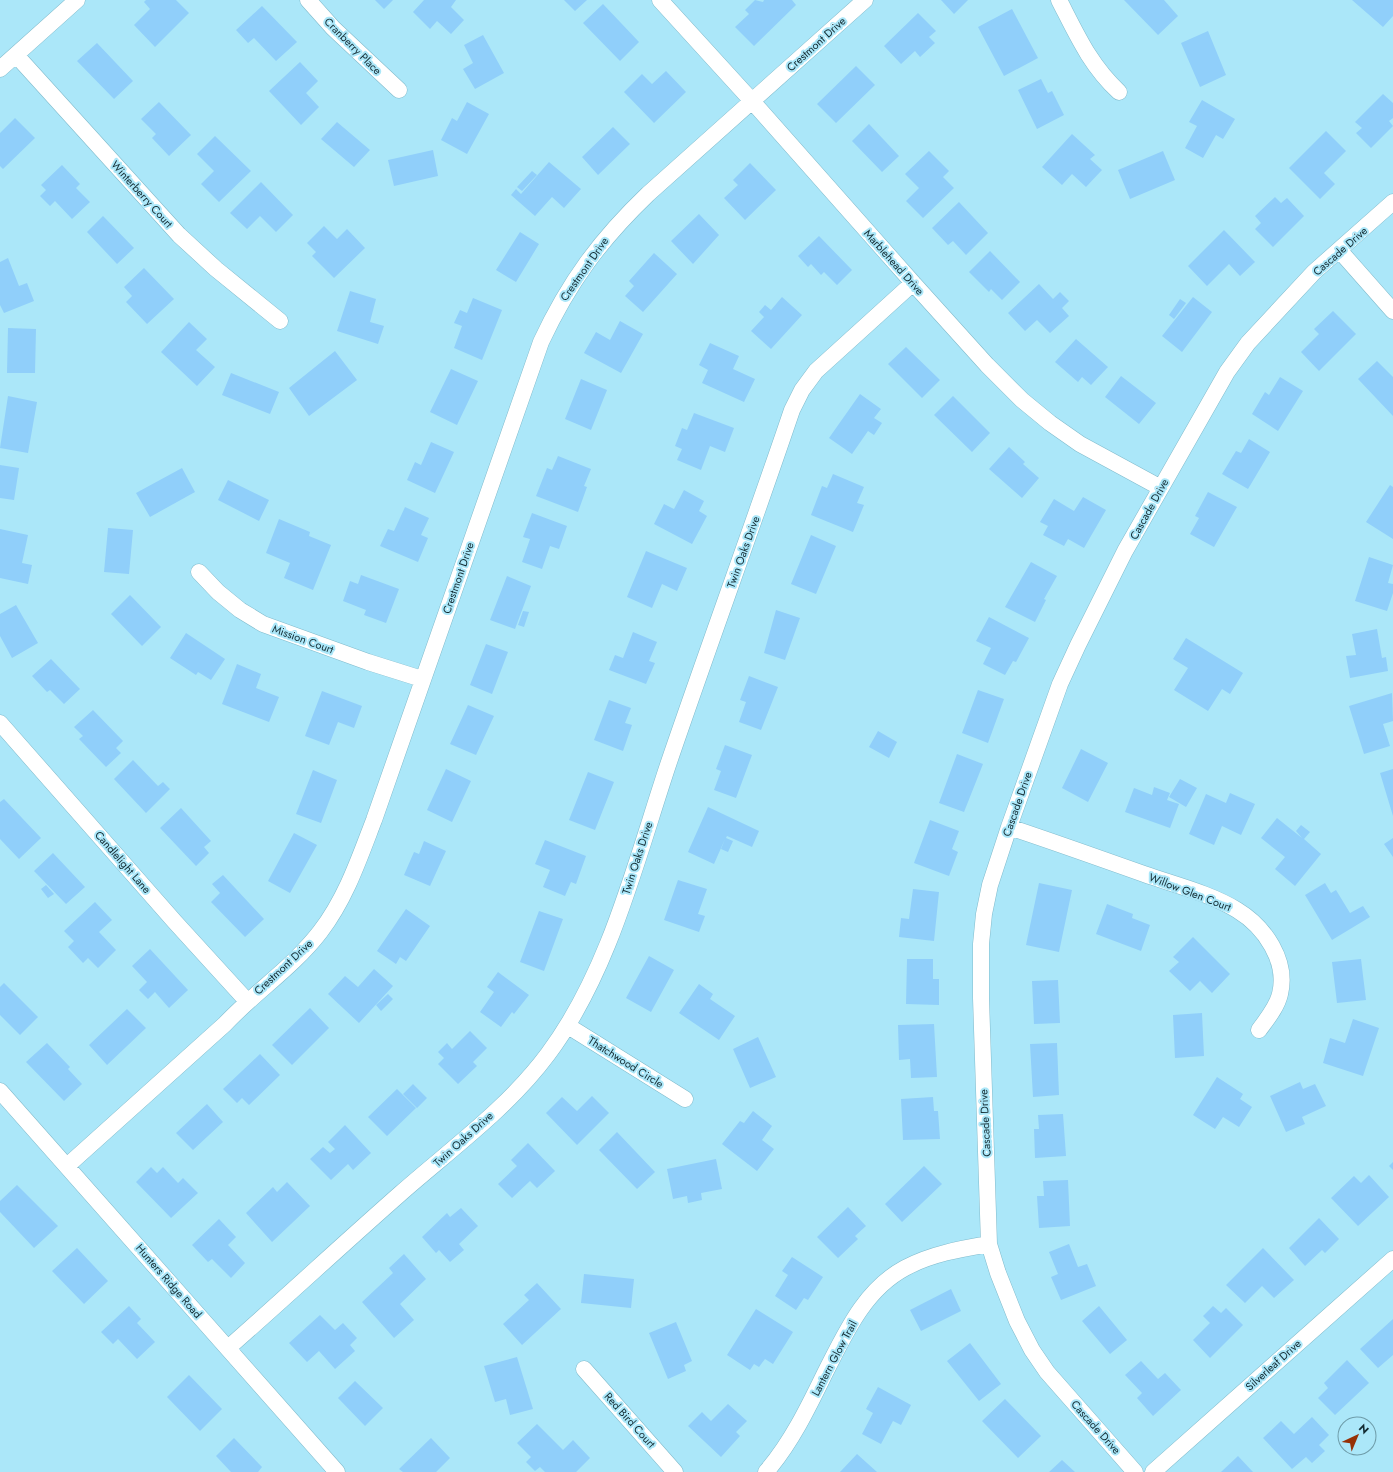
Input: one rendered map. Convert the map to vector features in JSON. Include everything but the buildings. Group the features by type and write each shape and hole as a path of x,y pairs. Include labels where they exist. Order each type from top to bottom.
{"street":[{"path":"0,69 78,0"},
{"name":"Cranberry Place","path":"308,0 333,28 399,90"},
{"name":"Marblehead Drive","path":"660,0 752,100 987,366 1022,400 1080,444 1161,488"},
{"name":"Crestmont Drive","path":"67,1166 225,1024 247,1001 300,955 337,908 351,882 541,342 556,309 588,260 622,219 752,100 865,0"},
{"path":"1059,0 1091,62 1104,78 1119,92"},
{"name":"Winterberry Court","path":"16,55 179,235 216,270 280,321"},
{"name":"Cascade Drive","path":"1135,1472 1047,1372 1032,1350 1017,1321 998,1273 989,1244 981,1006 981,944 984,914 990,885 1009,827 1060,684 1078,644 1161,488 1227,372 1248,343 1314,272 1340,251 1393,202"},
{"path":"1340,251 1393,311"},
{"name":"Twin Oaks Drive","path":"228,1348 399,1194 479,1126 523,1084 547,1056 568,1026 591,983 614,926 670,759 792,410 802,390 816,371 833,354 913,284"},
{"name":"Mission Court","path":"199,572 218,592 234,605 263,624 368,662 422,679"},
{"name":"Candlelight Lane","path":"0,723 175,922 247,1001"},
{"name":"Willow Glen Court","path":"1009,827 1198,892 1237,910 1251,921 1264,934 1277,954 1281,968 1282,983 1280,995 1271,1014 1259,1030"},
{"name":"Thatchwood Circle","path":"568,1026 685,1099"},
{"name":"Hunters Ridge Road","path":"0,1091 337,1472"},
{"name":"Lantern Glow Trail","path":"766,1472 792,1436 850,1324 867,1300 885,1282 904,1268 929,1257 955,1250 989,1244"},
{"name":"Silverleaf Drive","path":"1153,1472 1393,1259"},
{"name":"Red Bird Court","path":"584,1369 675,1472"}]}
